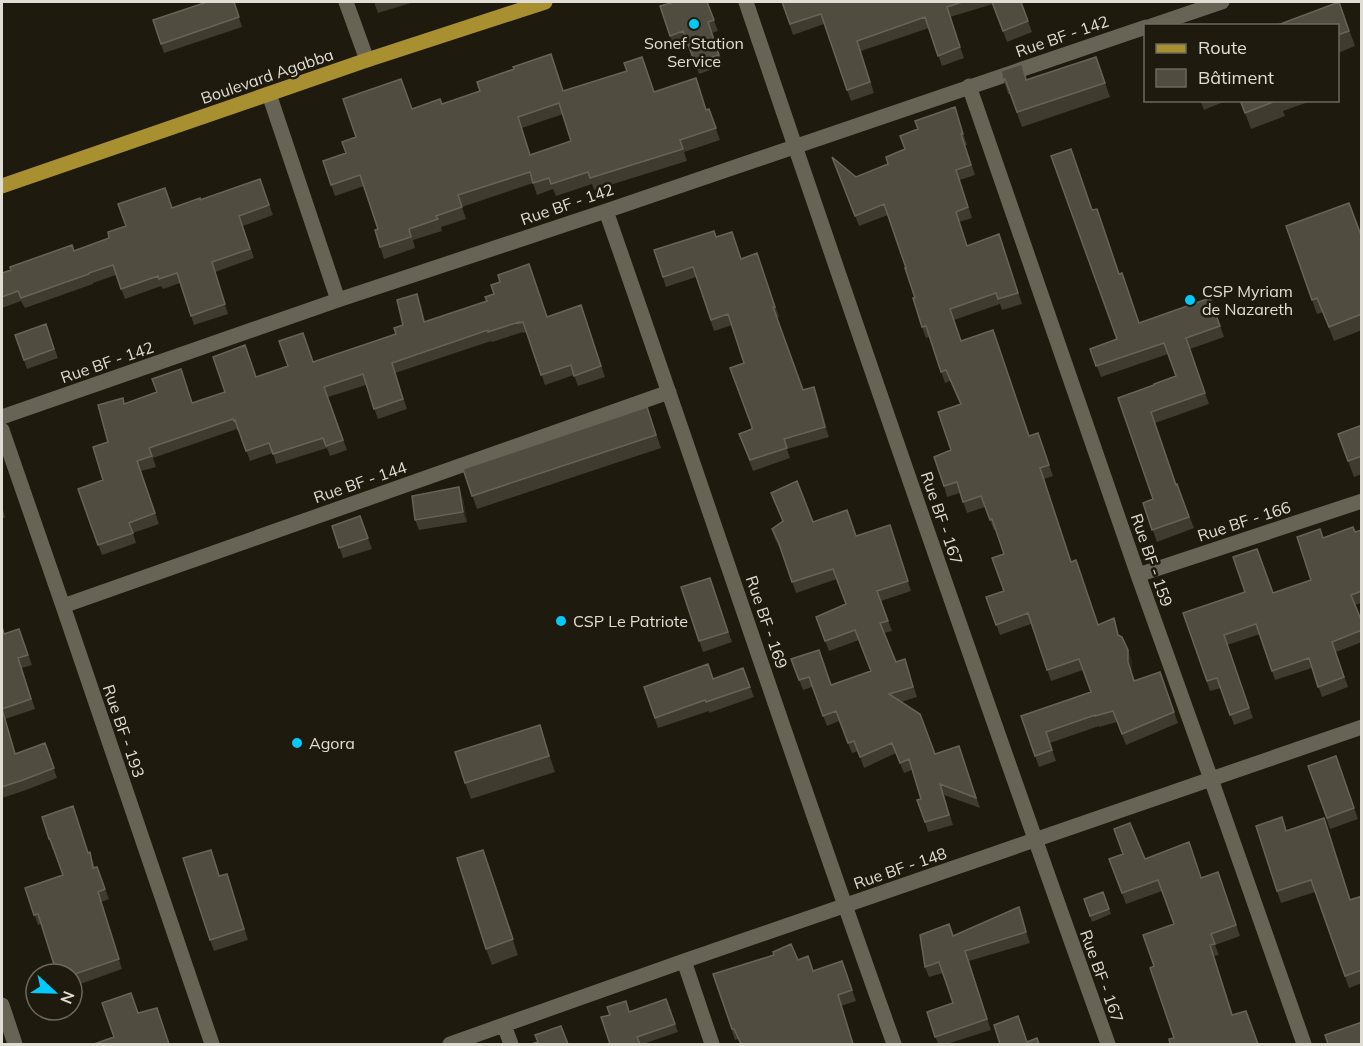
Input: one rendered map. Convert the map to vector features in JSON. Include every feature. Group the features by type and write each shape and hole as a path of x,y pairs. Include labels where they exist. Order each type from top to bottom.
{"main road":[{"name":"Boulevard Agabba","path":"2,186 538,3"}],"street":[{"path":"346,2 367,60"},
{"name":"Rue BF - 167","path":"746,2 1035,840 1108,1044"},
{"path":"1157,24 1222,2"},
{"name":"Rue BF - 142","path":"2,417 338,300 1144,28"},
{"name":"Rue BF - 159","path":"969,87 1304,1044"},
{"path":"269,94 338,300"},
{"name":"Rue BF - 169","path":"606,211 894,1044"},
{"name":"Rue BF - 144","path":"63,606 669,392"},
{"name":"Rue BF - 193","path":"2,430 212,1044"},
{"name":"Rue BF - 166","path":"1138,575 1362,501"},
{"name":"Rue BF - 148","path":"450,1044 1362,727"},
{"path":"684,961 712,1044"},
{"path":"2,1005 15,1044"},
{"path":"504,1025 511,1044"}],"building":[{"path":"207,2 234,2 239,17 161,44 153,20"},
{"path":"674,2 707,2 714,20 708,22 719,55 695,63 683,31 670,36 660,6"},
{"path":"782,2 962,2 947,7 960,47 938,56 925,17 857,41 870,82 847,90 821,14 790,24"},
{"path":"992,2 1021,2 1028,21 1003,31"},
{"path":"1339,2 1349,31 1339,35 1339,24 1280,24"},
{"path":"551,54 563,91 627,71 624,63 642,57 654,92 696,78 706,110 709,109 716,128 680,140 683,149 590,178 588,172 551,184 549,178 533,183 530,172 458,195 462,207 436,216 438,219 409,229 411,237 380,247 375,230 378,229 360,175 331,185 323,161 346,153 342,142 356,137 343,99 401,79 412,109 440,99 442,104 480,91 477,82 514,69 513,67","holes":["559,103 571,141 530,155 518,117"]},
{"path":"1096,57 1105,83 1017,112 1001,71 1022,64 1026,80"},
{"path":"1241,102 1273,102 1245,113"},
{"path":"955,107 971,165 956,170 968,207 956,212 967,246 999,234 1018,293 998,299 996,293 950,309 961,341 993,330 1029,436 1038,433 1049,465 1040,468 1071,562 1076,560 1098,625 1114,618 1118,635 1122,637 1128,650 1128,662 1134,681 1160,672 1174,712 1122,734 1113,711 1095,715 1046,732 1052,750 1035,756 1021,716 1091,692 1079,659 1047,670 1028,613 996,625 986,597 1004,591 992,558 1004,554 992,519 990,520 981,496 963,502 957,482 944,486 934,457 951,450 938,412 961,404 946,370 941,372 926,326 922,327 906,268 884,204 855,216 832,157 856,177 888,164 886,157 905,149 900,136 918,129 915,121"},
{"path":"1071,149 1092,210 1097,209 1119,274 1122,273 1139,323 1210,298 1220,326 1186,338 1205,393 1151,412 1189,517 1152,530 1143,503 1153,499 1118,398 1176,376 1164,343 1096,366 1090,349 1117,339 1051,156"},
{"path":"260,179 269,205 239,216 250,249 212,262 225,304 191,316 177,273 159,279 158,276 121,289 113,265 21,298 18,291 2,297 2,273 11,270 10,267 72,245 74,251 109,238 108,232 126,226 118,204 165,188 172,208"},
{"path":"1349,203 1362,238 1362,314 1329,327 1317,298 1312,300 1286,226"},
{"path":"714,231 716,237 732,232 741,259 757,253 775,307 773,307 803,390 814,387 825,427 784,439 787,448 750,460 739,434 752,427 730,368 744,363 728,314 711,320 693,267 663,277 654,250"},
{"path":"529,264 547,317 581,305 601,366 574,376 571,365 541,375 523,322 519,322 488,332 488,330 392,363 403,399 374,409 363,374 324,387 343,440 326,446 323,438 273,454 269,443 246,451 233,419 149,448 152,456 137,461 155,513 129,523 133,533 98,545 78,489 103,480 93,447 108,442 98,405 123,398 124,404 157,392 152,379 181,369 192,403 225,392 213,357 245,345 256,377 288,366 279,341 303,333 313,362 396,334 394,328 403,325 397,300 417,294 424,322 487,301 485,297 494,294 491,285 500,282 498,275"},
{"path":"46,324 54,349 24,360 15,335"},
{"path":"647,407 656,435 472,496 463,469"},
{"path":"1362,425 1362,456 1348,461 1338,434"},
{"path":"797,481 813,522 847,510 856,536 890,525 908,581 877,591 888,621 880,623 896,662 905,659 913,687 889,694 920,714 935,754 959,746 976,798 940,784 949,815 925,822 917,800 921,799 909,759 900,763 892,743 860,757 854,741 848,743 836,711 823,716 809,677 799,680 791,659 819,650 831,685 871,671 855,630 825,641 816,617 846,604 833,569 792,582 772,529 783,521 771,493"},
{"path":"459,487 463,512 415,520 412,496"},
{"path":"360,516 368,538 339,548 332,526"},
{"path":"1353,527 1355,532 1362,530 1362,591 1351,595 1362,622 1362,630 1332,642 1344,677 1318,687 1309,658 1272,671 1256,624 1224,635 1249,708 1230,715 1217,678 1207,681 1183,613 1245,592 1233,557 1257,549 1273,593 1311,580 1297,537 1320,529 1323,538"},
{"path":"710,578 728,632 699,641 681,587"},
{"path":"2,627 4,634 19,629 28,655 18,658 31,699 2,709"},
{"path":"708,664 713,679 743,668 750,687 655,718 644,687"},
{"path":"2,709 15,754 45,743 54,768 2,787"},
{"path":"540,725 549,756 465,783 455,752"},
{"path":"1336,756 1354,808 1327,818 1308,766"},
{"path":"73,806 88,853 90,852 93,868 97,867 105,889 98,892 119,959 84,971 84,962 53,962 38,914 34,915 25,888 63,875 42,817"},
{"path":"1282,817 1286,831 1324,818 1350,900 1362,896 1362,970 1345,976 1311,880 1277,891 1256,826"},
{"path":"1130,823 1145,859 1189,842 1201,878 1218,872 1236,925 1211,934 1215,944 1210,945 1232,1015 1246,1011 1258,1044 1170,1044 1169,1039 1174,1038 1150,968 1154,966 1143,935 1174,924 1158,880 1122,893 1109,859 1123,854 1114,829"},
{"path":"211,850 219,876 227,874 244,929 210,940 183,858"},
{"path":"483,850 513,939 486,949 457,858"},
{"path":"1103,892 1109,909 1090,916 1084,899"},
{"path":"1019,907 1026,932 965,951 987,1019 935,1037 927,1012 953,1003 939,962 925,967 920,935 949,924 953,936"},
{"path":"791,944 798,960 808,956 813,971 842,961 852,990 838,995 853,1044 741,1044 732,1029 713,974 774,955 773,952"},
{"path":"131,993 138,1013 157,1008 169,1044 94,1044 114,1037 102,1003"},
{"path":"666,999 675,1024 637,1037 640,1044 610,1044 601,1017 610,1015 607,1007 626,1001 629,1012"},
{"path":"1018,1016 1027,1042 1037,1038 1039,1044 1000,1044 994,1025"},
{"path":"1362,1022 1362,1044 1328,1044 1325,1035"},
{"path":"561,1026 568,1044 531,1044 538,1042 535,1035"}],"place":[{"name":"Sonef Station Service","path":"694,24"},
{"name":"CSP Myriam de Nazareth","path":"1190,300"},
{"name":"CSP Le Patriote","path":"561,621"},
{"name":"Agora","path":"297,743"}]}
